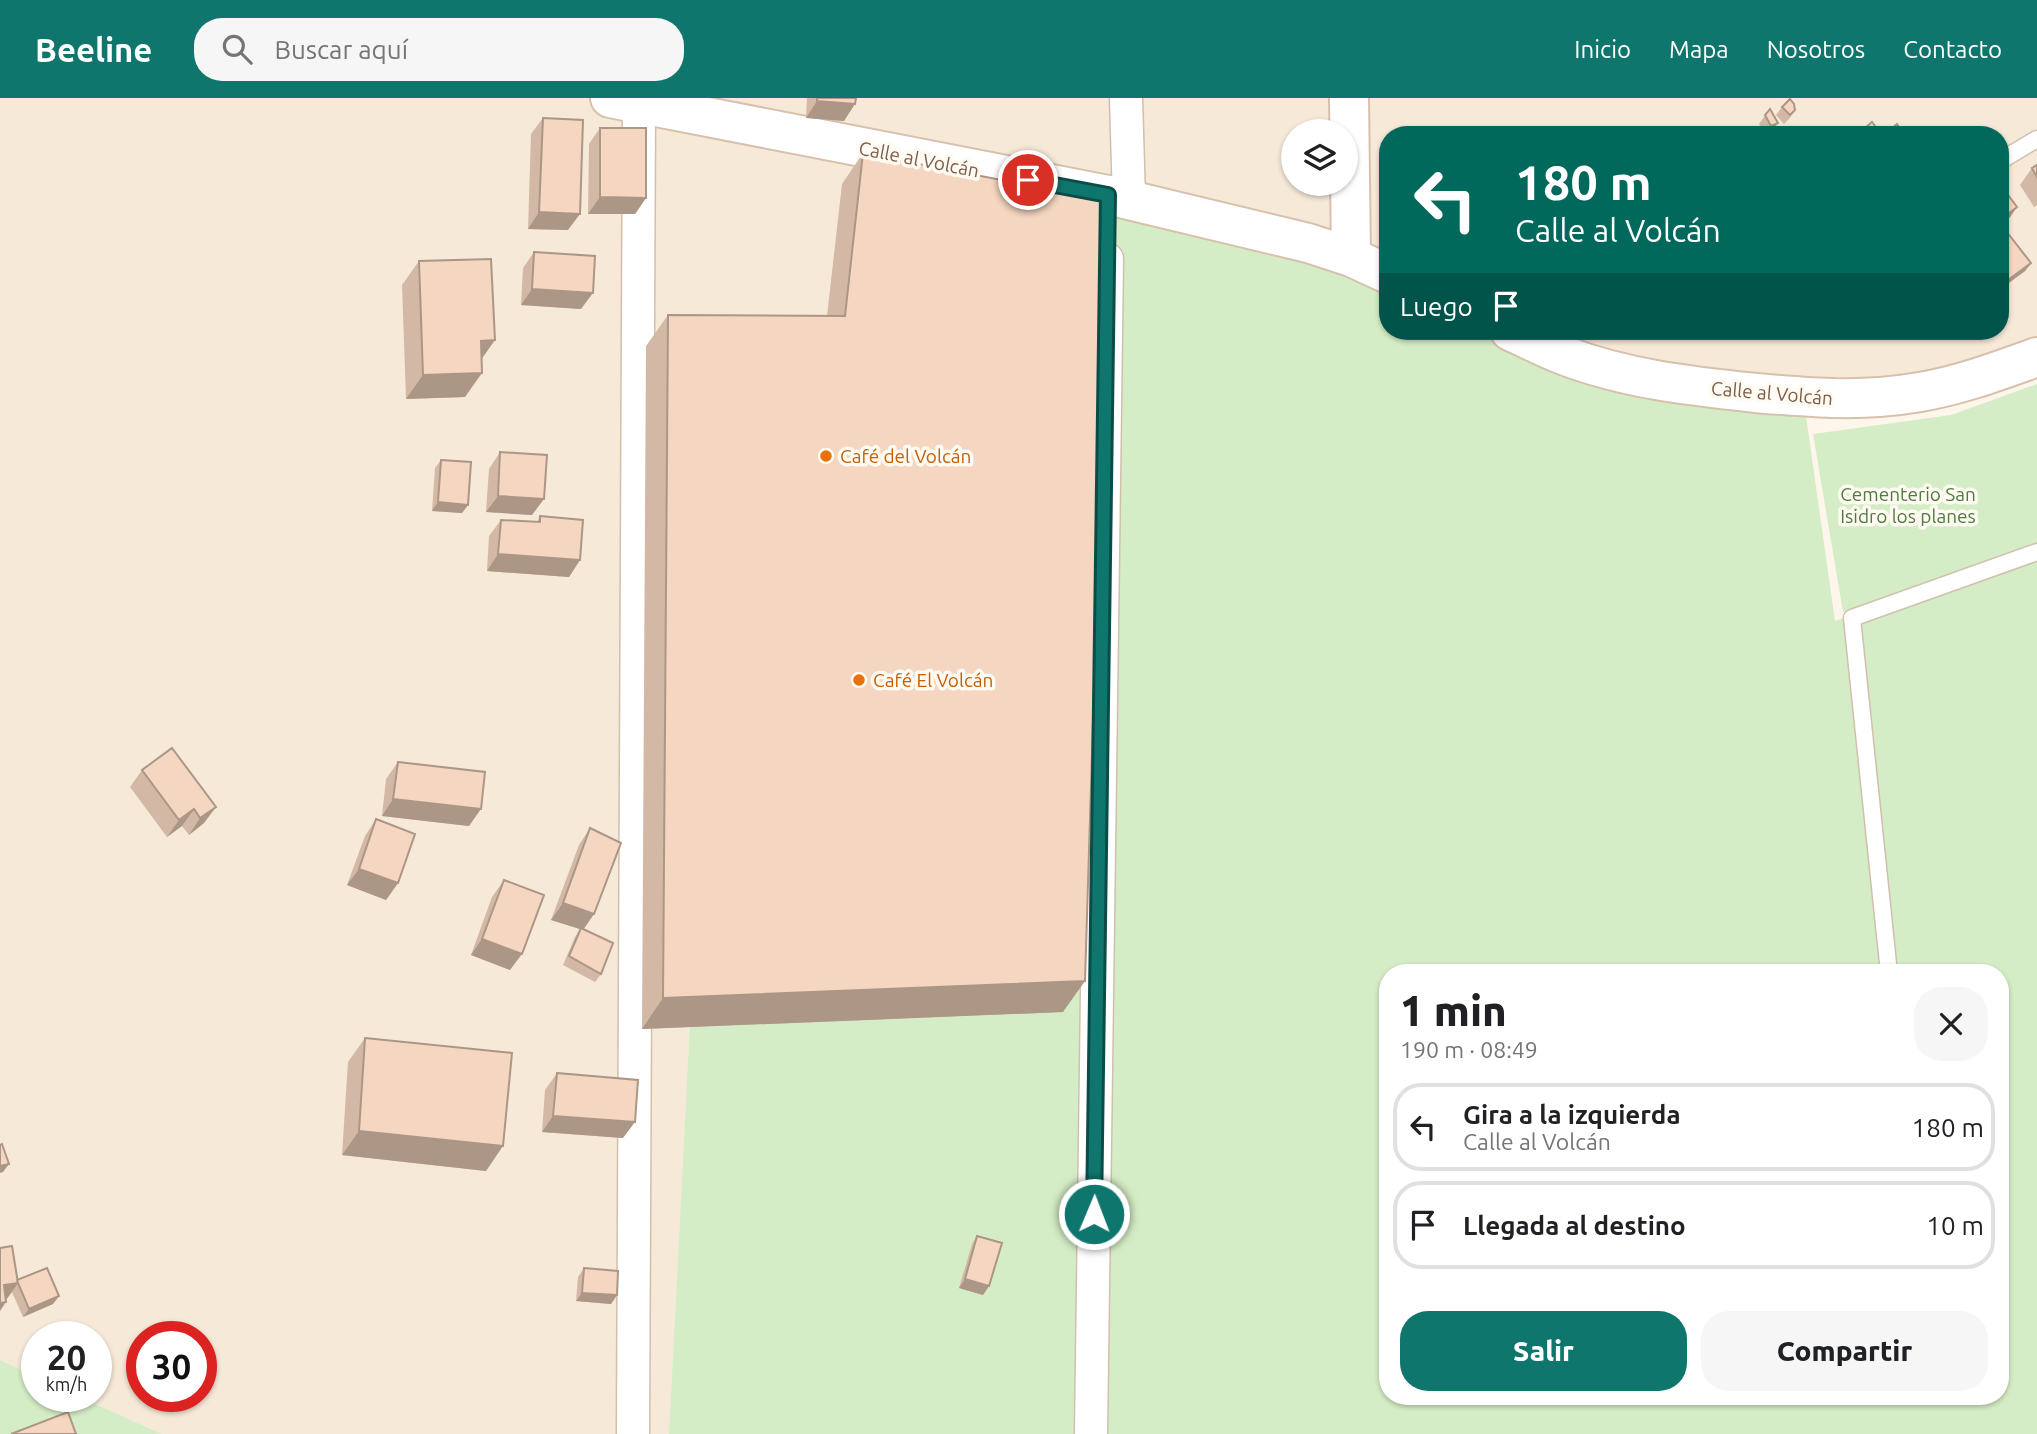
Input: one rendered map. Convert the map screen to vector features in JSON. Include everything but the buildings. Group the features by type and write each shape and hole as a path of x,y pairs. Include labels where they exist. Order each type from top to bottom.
{"street":[{"path":"1091,1434 1113,213 1126,98"},
{"path":"1349,98 1351,257"},
{"path":"624,101 633,1434"},
{"name":"Calle al Volcán","path":"624,101 1113,213 1308,243 1351,257 1379,270"},
{"name":"Calle al Volcán","path":"1529,340 1561,355 1592,365 1660,382 1826,400 1869,399 1920,392 1964,383 2037,357"}],"lane":[{"path":"2009,156 2037,139"},
{"path":"1888,964 1852,618 2037,552"}],"shaded area":[{"path":"0,98 2037,98 2037,351 1984,371 1749,387 1548,340 2009,340 2009,126 1379,126 1379,281 699,842 669,1434 162,1434 112,1411 112,1321 21,1321 21,1370 0,1360"}],"green space":[{"path":"1080,190 1379,272 1379,340 1544,340 1805,409 1835,621 2037,554 2037,1434 669,1434 699,842"},
{"name":"Cementerio San Isidro los planes","path":"2037,384 2037,546 1843,612 1813,434 1951,415"},
{"path":"0,1360 21,1370 21,1412 112,1411 162,1434 0,1434"}],"place":[{"name":"Café del Volcán","path":"826,456"},
{"name":"Café El Volcán","path":"859,680"}],"route":[{"path":"1028,180 1108,195 1094,1214"}]}
